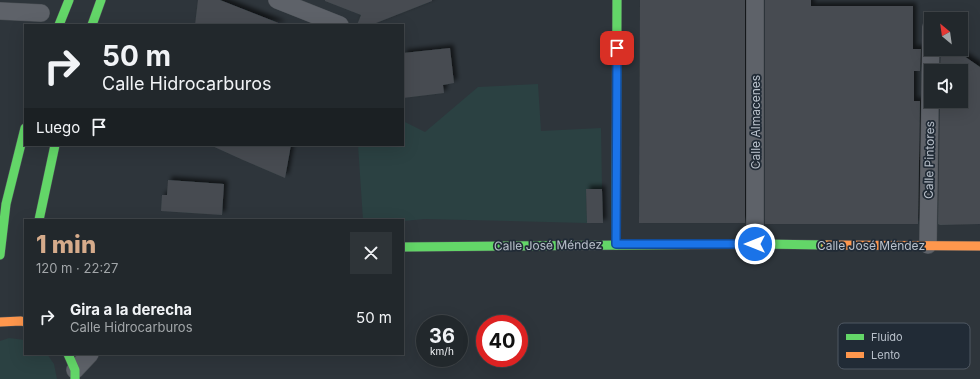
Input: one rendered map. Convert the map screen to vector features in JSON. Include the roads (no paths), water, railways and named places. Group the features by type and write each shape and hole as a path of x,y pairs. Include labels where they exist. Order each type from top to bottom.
{"main road":[{"path":"59,24 69,0"},
{"path":"92,24 101,0"},
{"path":"616,244 617,0"},
{"path":"0,255 3,204 24,131"},
{"path":"39,219 55,146"},
{"name":"Calle José Méndez","path":"404,247 616,244 980,246"},
{"path":"0,322 24,322"},
{"path":"68,355 75,374"}],"street":[{"path":"277,0 337,24"},
{"name":"Calle Almacenes","path":"755,0 755,244"},
{"path":"0,11 43,13"},
{"name":"Calle Pintores","path":"928,245 931,56"},
{"path":"75,374 89,355"}]}
